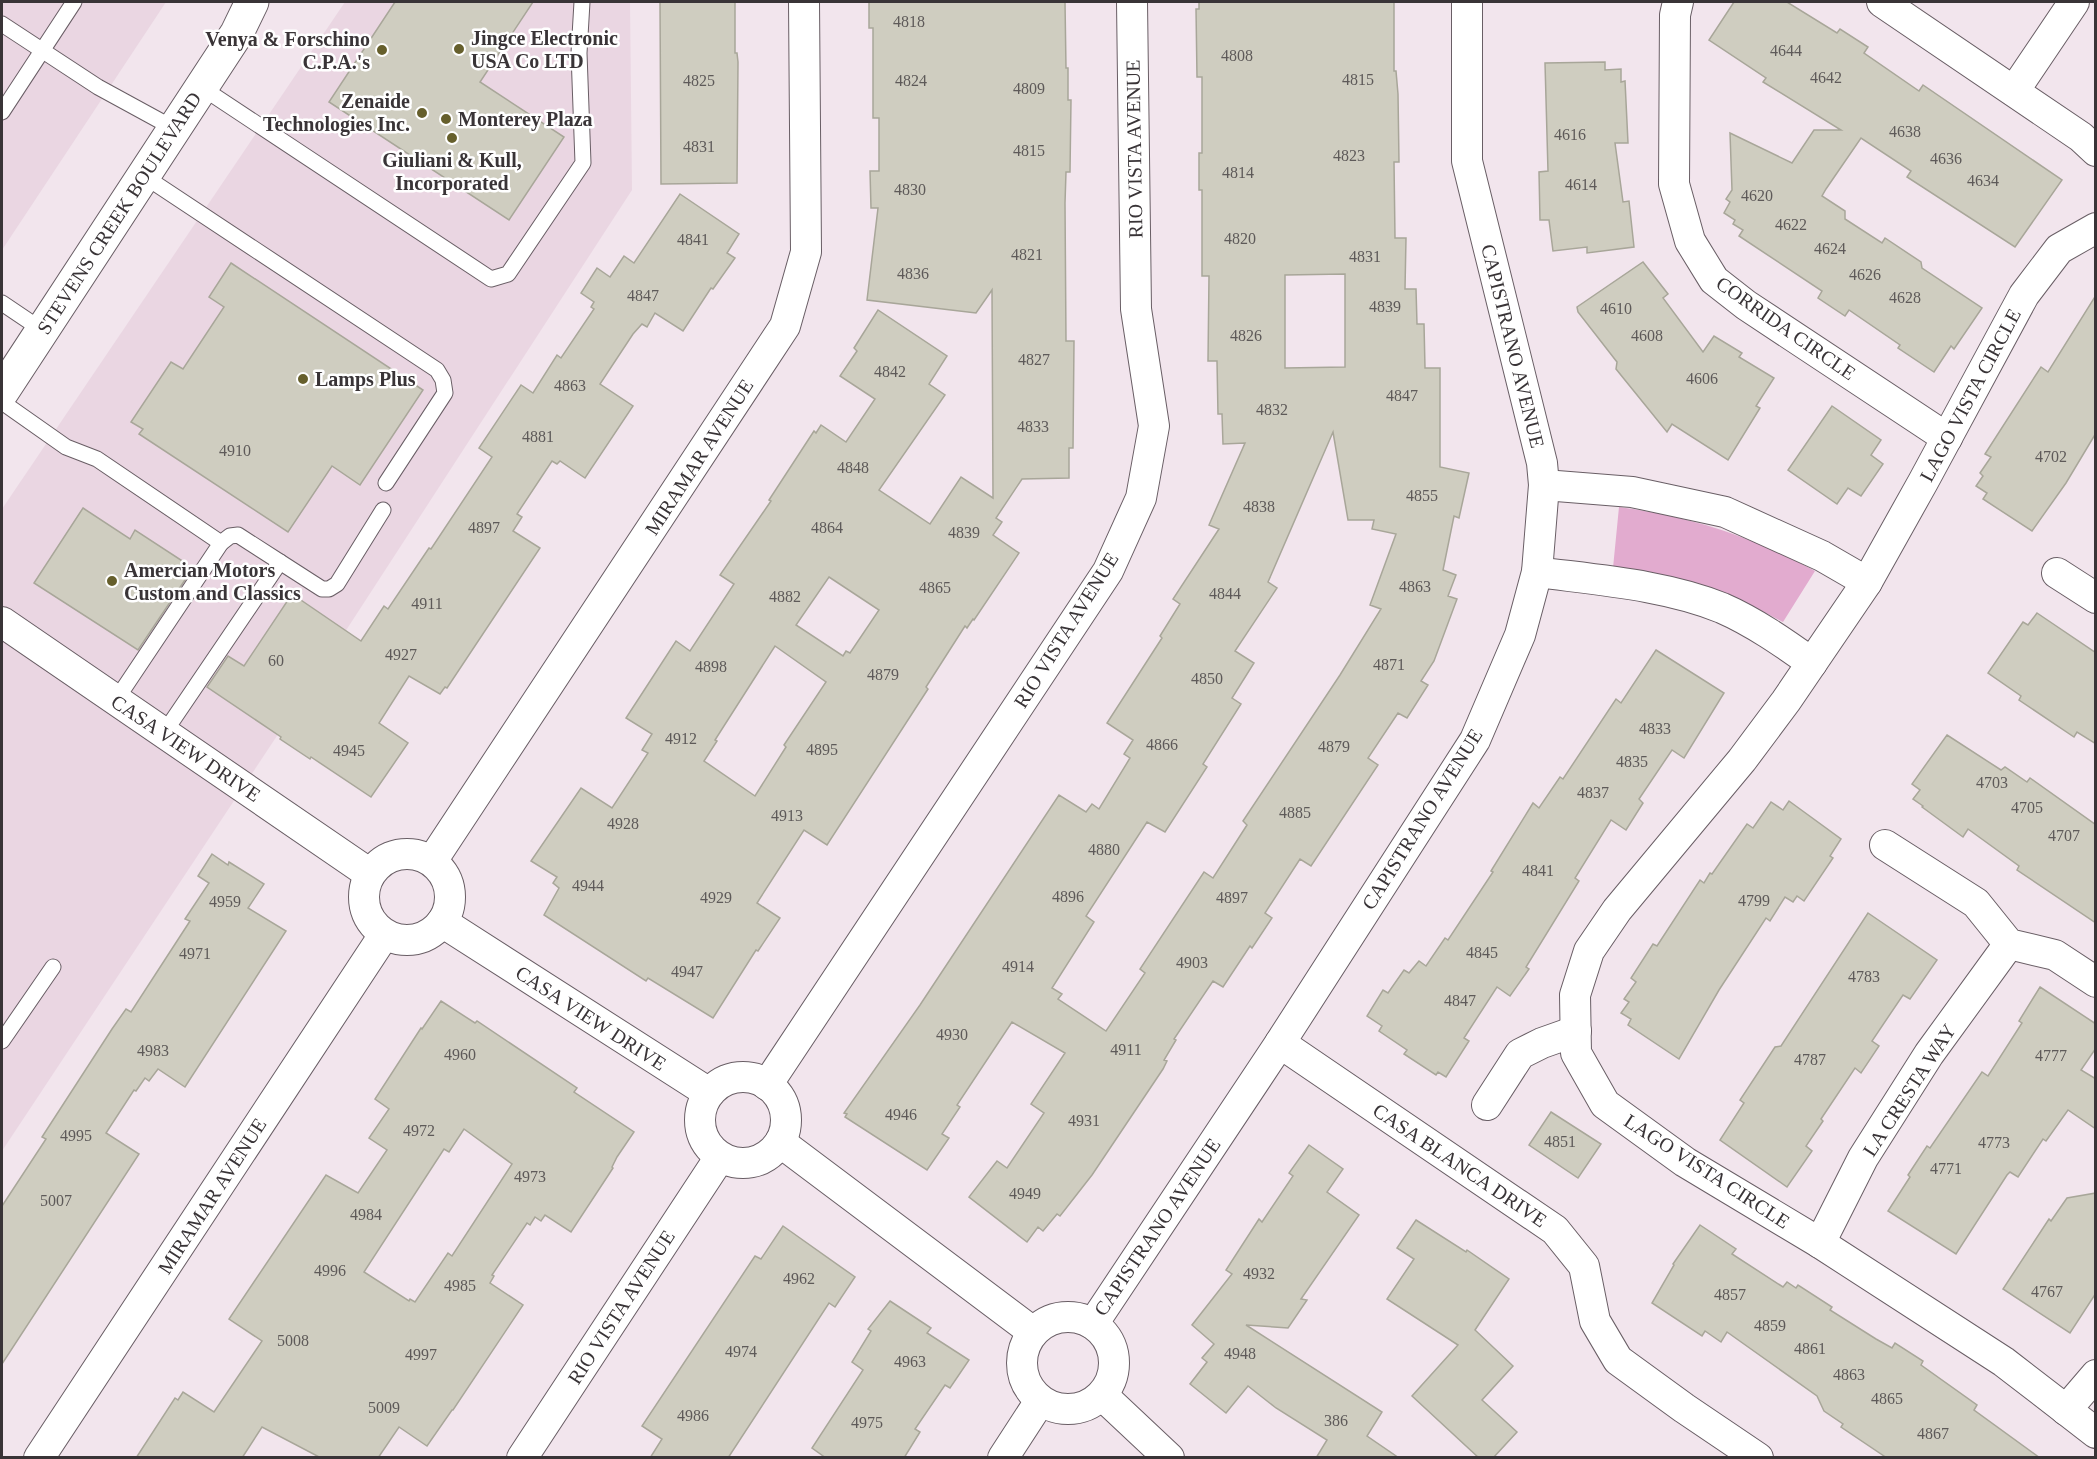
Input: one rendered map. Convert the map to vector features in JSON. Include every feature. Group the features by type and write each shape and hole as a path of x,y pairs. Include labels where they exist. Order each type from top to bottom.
{"main road":[{"name":"STEVENS CREEK BOULEVARD","path":"2,392 237,33 252,2"},
{"name":"STEVENS CREEK BOULEVARD","path":"237,33 265,2"}],"street":[{"name":"MIRAMAR AVENUE","path":"432,861 785,326 806,252 804,2"},
{"name":"RIO VISTA AVENUE","path":"767,1084 1108,571 1141,498 1154,426 1136,309 1132,2"},
{"name":"CAPISTRANO AVENUE","path":"1093,1324 1280,1043 1475,740 1520,634 1537,572 1544,485 1539,451 1467,160 1467,2"},
{"name":"CORRIDA CIRCLE","path":"1678,2 1674,15 1674,184 1690,241 1714,280 1746,305 1947,438"},
{"path":"1882,2 2081,137 2096,151"},
{"path":"2014,91 2074,2"},
{"name":"LAGO VISTA CIRCLE","path":"2096,228 2059,249 2024,295 1867,582 1742,760 1617,910 1588,951 1575,995 1576,1053 1605,1104 1685,1162 1820,1243 2004,1362 2096,1432"},
{"path":"1544,485 1632,492 1725,512 1822,556 1867,582"},
{"path":"1537,572 1679,594 1722,608 1775,637 1812,663"},
{"path":"2057,573 2096,597"},
{"name":"CASA VIEW DRIVE","path":"2,622 370,874"},
{"path":"1885,844 1976,903 2009,944 2055,954 2096,982"},
{"path":"404,854 418,855 432,861 447,879 451,894 449,909 442,922 428,936 414,941 398,940 377,930 368,918 363,903 364,888 376,866 389,857 404,854"},
{"name":"CASA VIEW DRIVE","path":"442,922 710,1093"},
{"name":"MIRAMAR AVENUE","path":"39,1458 384,935"},
{"name":"LA CRESTA WAY","path":"1820,1243 1863,1158 1881,1129 1929,1054 2009,944"},
{"path":"1487,1105 1520,1054 1542,1043 1576,1031"},
{"name":"CASA BLANCA DRIVE","path":"1280,1043 1555,1230 1584,1266 1595,1321 1618,1360 1758,1458"},
{"path":"737,1077 753,1078 767,1084 779,1096 785,1111 785,1127 780,1143 760,1160 747,1164 732,1162 720,1157 709,1148 702,1135 702,1106 710,1093 721,1083 737,1077"},
{"path":"780,1143 1033,1332"},
{"name":"RIO VISTA AVENUE","path":"522,1458 720,1157"},
{"path":"1062,1317 1078,1318 1093,1324 1105,1335 1112,1349 1114,1365 1111,1381 1102,1395 1089,1405 1072,1410 1055,1409 1040,1401 1029,1390 1022,1376 1021,1360 1025,1345 1033,1332 1046,1322 1062,1317"},
{"path":"2066,1410 2096,1375"},
{"path":"1102,1395 1169,1458"},
{"path":"1003,1458 1040,1401"}],"lane":[{"path":"2,112 74,2"},
{"path":"201,87 492,279 508,274 583,163 579,53 582,2"},
{"path":"2,24 98,87 175,129"},
{"path":"144,176 437,370 443,380 445,393 386,483"},
{"path":"2,303 42,330"},
{"path":"2,402 66,447 97,459 221,543"},
{"path":"116,700 221,543 230,536 238,535 322,589 330,589 337,584 383,510"},
{"path":"164,733 280,562"},
{"path":"2,1041 53,967"}],"shaded area":[{"path":"2,2 166,2 2,250"},
{"path":"345,2 630,2 632,190 306,692 2,1151 2,509"},
{"path":"1619,507 1696,522 1744,538 1815,571 1783,622 1743,601 1701,585 1613,568"}],"building":[{"name":"Monterey Plaza","path":"395,2 533,2 480,82 564,137 509,220 329,102"},
{"path":"660,2 735,2 735,53 737,53 738,62 737,183 661,184"},
{"path":"869,2 1065,2 1066,68 1068,68 1068,100 1071,100 1070,172 1066,172 1065,203 1066,341 1074,341 1073,448 1069,448 1069,478 1022,479 996,518 1002,522 993,535 1019,553 974,620 967,628 965,626 926,687 928,689 827,845 804,830 757,903 780,918 758,951 756,950 713,1018 648,978 646,981 544,915 559,888 553,883 557,877 531,861 581,788 612,808 648,753 642,750 652,734 626,718 676,641 690,651 734,584 720,575 771,501 769,500 814,431 816,433 821,425 846,442 875,399 840,376 857,351 854,348 878,310 947,356 929,384 945,395 879,490 930,524 961,477 993,498 992,290 976,313 867,300 878,208 871,208 870,171 879,171 879,118 873,118 873,28 869,28","holes":["829,577 879,610 850,653 846,651 843,656 796,625","775,646 826,682 784,745 786,747 755,796 704,761"]},
{"path":"1199,2 1394,2 1394,71 1396,71 1398,94 1399,162 1394,162 1395,238 1406,238 1405,289 1416,289 1417,324 1424,324 1425,368 1440,368 1440,467 1469,473 1459,518 1454,516 1443,570 1456,575 1448,596 1457,599 1434,661 1421,681 1428,685 1407,718 1398,713 1368,758 1378,765 1311,866 1300,859 1265,913 1272,918 1223,987 1213,981 1174,1039 1176,1040 1164,1060 1167,1061 1163,1069 1092,1175 1060,1216 1057,1214 1043,1231 1038,1227 1027,1242 969,1197 997,1161 1007,1168 1044,1113 1031,1104 1065,1053 1012,1022 957,1105 960,1107 942,1134 949,1138 927,1170 845,1117 847,1114 844,1113 920,1005 1059,795 1086,812 1092,804 1099,809 1130,758 1124,754 1133,740 1107,723 1162,638 1160,636 1180,604 1173,599 1219,529 1209,525 1245,443 1223,444 1222,414 1218,414 1217,361 1208,361 1209,276 1202,276 1202,190 1199,190 1199,153 1202,153 1202,77 1197,77 1196,9 1199,9","holes":["1345,274 1345,367 1285,368 1285,275","1333,432 1348,520 1374,520 1372,529 1396,534 1370,605 1381,609 1243,821 1247,825 1213,878 1204,872 1140,969 1145,973 1106,1031 1058,999 1062,994 1052,988 1094,922 1086,916 1147,822 1165,832 1207,767 1203,764 1241,704 1232,698 1254,663 1235,651 1277,588 1268,582"]},
{"path":"1734,2 1787,2 1837,33 1840,29 1868,47 1864,53 1919,91 1923,85 2062,180 2015,247 1907,177 1911,171 1861,138 1826,189 1822,196 1845,211 1845,219 1882,243 1885,238 1921,262 1922,268 1982,308 1954,349 1951,346 1934,372 1898,348 1900,345 1849,310 1845,316 1818,298 1822,291 1739,236 1743,230 1733,224 1735,220 1724,213 1730,202 1726,199 1732,190 1730,133 1792,163 1814,130 1841,130 1763,82 1766,78 1709,40"},
{"path":"1605,62 1605,70 1621,69 1621,82 1625,81 1628,143 1615,143 1623,202 1629,201 1634,247 1587,253 1587,247 1553,251 1549,220 1540,220 1539,172 1548,171 1545,63"},
{"path":"680,194 739,234 727,253 735,258 713,289 711,288 683,331 655,313 647,327 642,324 633,334 600,384 633,406 585,478 560,461 557,464 552,461 517,514 522,517 513,531 540,548 447,688 445,687 440,694 409,676 379,723 408,743 371,797 280,739 281,737 207,687 228,656 244,666 292,594 361,641 384,606 388,609 429,548 431,549 492,457 479,448 521,385 533,393 557,355 561,358 594,309 591,307 594,302 581,293 597,268 610,277 624,256 634,263"},
{"path":"1643,262 1668,294 1663,298 1703,352 1714,336 1742,353 1739,357 1774,378 1756,406 1760,408 1728,460 1672,424 1667,432 1616,369 1617,362 1578,312 1577,307"},
{"name":"Lamps Plus","path":"231,263 423,390 360,485 332,466 288,532 139,434 143,429 131,422 171,362 183,369 224,307 209,297"},
{"path":"2096,295 2096,433 2066,483 2032,531 1983,499 1987,493 1976,486 1983,476 1980,473 1991,457 1985,454 2041,367 2048,372"},
{"path":"1832,406 1881,440 1871,455 1883,464 1861,496 1848,488 1837,504 1788,470"},
{"name":"Amercian Motors Custom and Classics","path":"83,508 130,539 135,530 187,564 189,574 138,650 34,583"},
{"path":"2037,613 2096,653 2096,744 2077,732 2074,737 2019,700 2021,696 1988,673 2023,622 2028,625"},
{"path":"1656,650 1724,693 1684,758 1672,750 1639,799 1643,803 1626,830 1611,820 1575,878 1579,881 1526,967 1529,969 1510,996 1497,987 1464,1038 1469,1041 1446,1077 1438,1072 1436,1075 1404,1054 1407,1050 1379,1031 1382,1026 1367,1016 1383,990 1388,993 1404,970 1409,973 1419,961 1426,966 1445,938 1448,940 1493,872 1491,871 1533,803 1539,808 1560,777 1563,779 1616,699 1621,703"},
{"path":"1947,735 2001,770 2005,767 2027,782 2030,778 2096,825 2096,923 2017,870 2019,866 1968,829 1963,837 1913,799 1920,790 1912,784"},
{"path":"1789,801 1841,839 1830,856 1833,858 1804,901 1797,896 1793,902 1785,897 1770,921 1766,918 1719,990 1679,1059 1628,1025 1631,1019 1621,1013 1629,1002 1624,999 1636,982 1631,978 1653,944 1657,946 1700,880 1704,883 1710,873 1712,874 1747,824 1753,828 1771,802 1783,810"},
{"path":"212,854 264,884 248,908 286,931 185,1087 158,1069 149,1081 145,1078 136,1091 134,1090 106,1133 139,1154 2,1364 2,1206 46,1139 42,1137 112,1029 126,1009 131,1012 190,921 185,919 209,883 198,876"},
{"path":"1868,913 1937,960 1910,999 1903,995 1872,1041 1879,1046 1861,1073 1855,1068 1821,1119 1823,1121 1806,1146 1812,1151 1787,1187 1720,1140 1744,1103 1740,1100 1775,1047 1781,1046"},
{"path":"2040,987 2096,1024 2096,1048 2081,1070 2096,1079 2096,1129 2068,1110 2046,1141 2043,1139 2018,1177 2010,1172 2007,1175 1956,1254 1888,1211 1927,1146 1930,1148 1982,1072 1988,1076 2022,1023 2019,1021"},
{"path":"441,1001 475,1023 477,1021 577,1088 574,1092 634,1132 571,1232 545,1215 541,1221 535,1217 530,1225 527,1223 492,1275 494,1276 490,1283 523,1305 453,1410 427,1446 399,1427 378,1458 321,1458 262,1427 242,1458 136,1458 175,1398 178,1400 183,1392 214,1412 262,1341 229,1319 326,1175 358,1193 387,1150 369,1138 389,1109 375,1099","holes":["464,1129 512,1164 452,1256 448,1253 415,1302 410,1299 409,1301 364,1272 444,1149 449,1152"]},
{"path":"1551,1112 1601,1144 1578,1178 1529,1145"},
{"path":"1309,1145 1343,1169 1327,1192 1359,1215 1301,1299 1307,1300 1288,1328 1246,1325 1382,1412 1367,1436 1399,1458 1316,1458 1327,1440 1276,1408 1248,1386 1226,1413 1190,1384 1207,1362 1202,1358 1214,1344 1192,1325 1232,1274 1226,1270 1259,1219 1262,1222 1293,1176 1289,1173"},
{"path":"2096,1193 2096,1293 2070,1333 2003,1289 2049,1219 2051,1221 2067,1198"},
{"path":"1416,1220 1466,1252 1467,1250 1509,1279 1475,1330 1513,1366 1482,1400 1517,1432 1493,1458 1479,1458 1412,1396 1458,1345 1387,1299 1414,1259 1397,1248"},
{"path":"1700,1225 1736,1249 1732,1254 1783,1287 1787,1282 1796,1288 1798,1285 1832,1307 1830,1310 1876,1339 1892,1348 1895,1343 1923,1361 1921,1365 1977,1405 1974,1410 2040,1458 1887,1458 1841,1427 1843,1424 1824,1411 1817,1396 1727,1332 1721,1342 1705,1331 1702,1336 1652,1303 1673,1264"},
{"path":"783,1226 855,1277 835,1307 829,1303 728,1458 650,1458 662,1439 642,1426 755,1256 761,1259"},
{"path":"890,1301 931,1328 927,1333 969,1360 950,1388 945,1385 915,1429 920,1432 904,1458 826,1458 812,1448 863,1370 852,1362 871,1331 868,1329"}],"place":[{"name":"Jingce Electronic USA Co LTD","path":"459,49"},
{"name":"Venya & Forschino C.P.A.'s","path":"382,50"},
{"name":"Zenaide Technologies Inc.","path":"422,113"},
{"name":"Monterey Plaza","path":"446,119"},
{"name":"Giuliani & Kull, Incorporated","path":"452,138"},
{"name":"Lamps Plus","path":"303,379"},
{"name":"Amercian Motors Custom and Classics","path":"112,581"}]}
